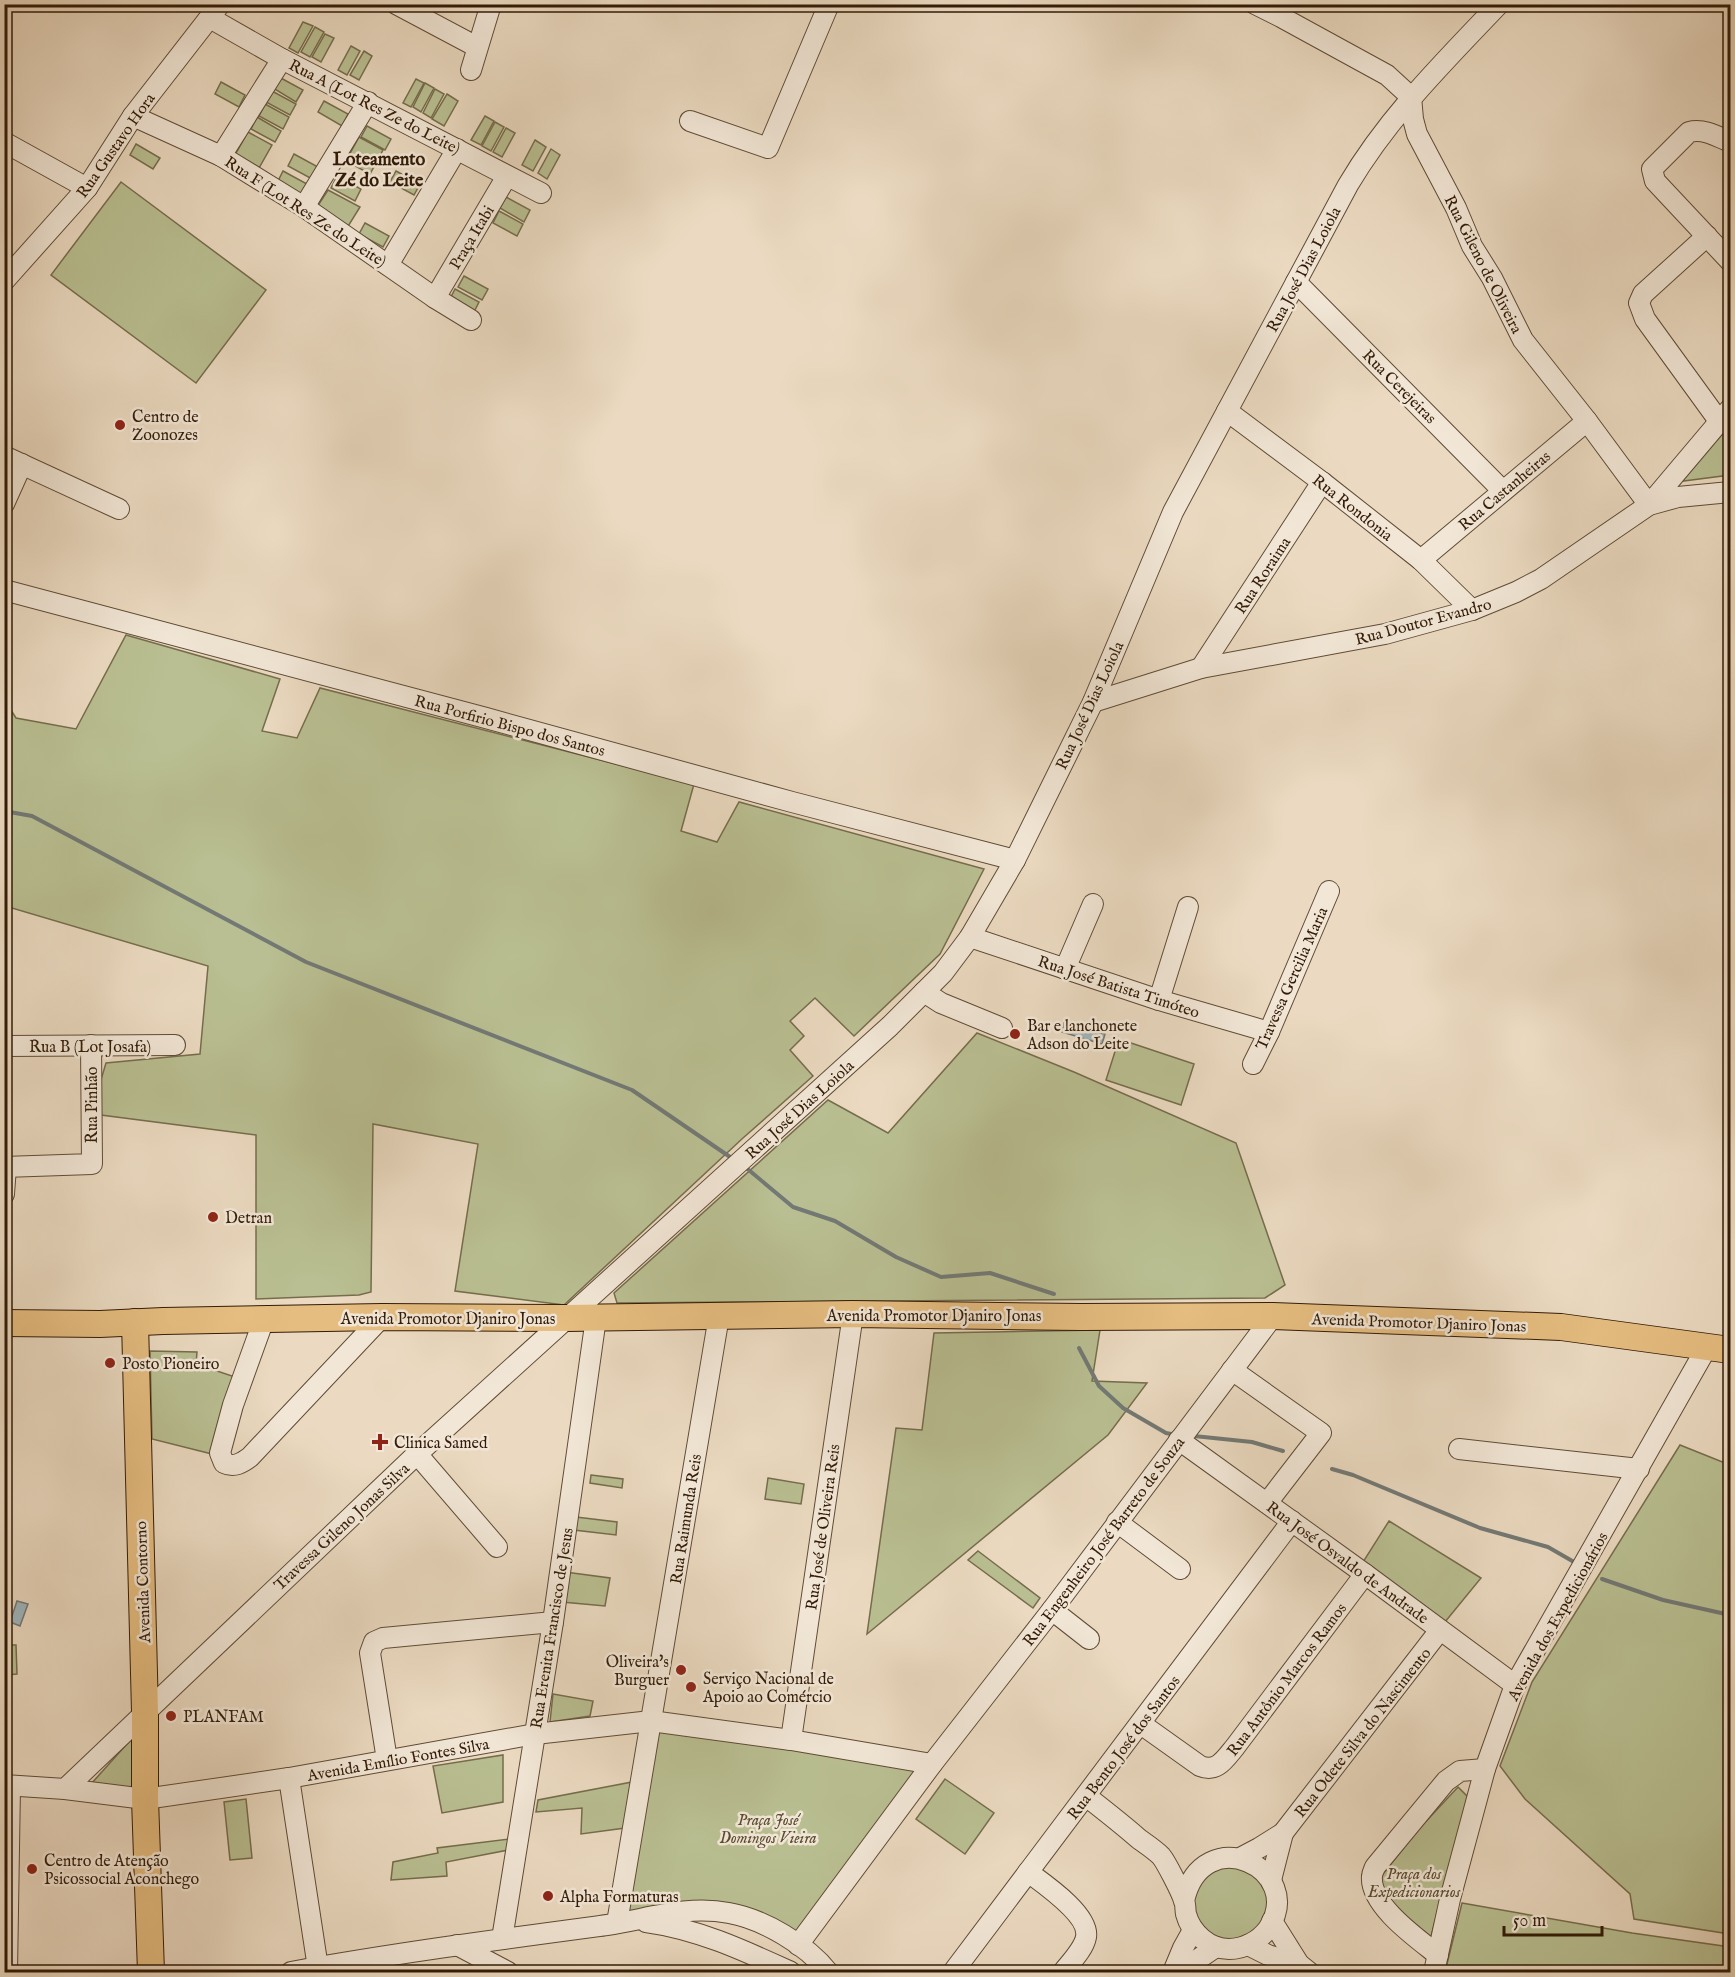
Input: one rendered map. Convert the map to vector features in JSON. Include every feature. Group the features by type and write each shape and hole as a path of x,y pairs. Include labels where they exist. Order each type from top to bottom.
{"main road":[{"name":"Avenida Promotor Djaniro Jonas","path":"135,1322 382,1317 596,1318 853,1314 1081,1317 1273,1316 1561,1328 1719,1349"},
{"path":"4,1323 135,1322"},
{"name":"Avenida Contorno","path":"135,1322 151,1972"}],"street":[{"path":"396,4 477,47"},
{"path":"471,70 491,4"},
{"path":"690,121 768,148 829,4"},
{"path":"1255,4 1387,75 1411,97"},
{"name":"Rua José Dias Loiola","path":"566,1318 890,1026 943,973 970,937 1015,860 1093,702 1173,512 1359,166 1411,97 1499,4"},
{"name":"Rua A (Lot Res Ze do Leite)","path":"215,11 282,59 541,193"},
{"name":"Rua Gustavo Hora","path":"4,281 87,188 133,116 215,11"},
{"path":"221,156 282,59"},
{"name":"Rua Gileno de Oliveira","path":"1411,97 1417,134 1456,208 1472,246 1492,278 1523,340 1649,505"},
{"path":"304,207 368,102"},
{"name":"Rua F (Lot Res Ze do Leite)","path":"133,116 221,156 304,207 435,298 471,320"},
{"path":"1731,142 1695,130 1682,136 1652,169 1655,181 1731,261"},
{"path":"4,142 87,188"},
{"path":"388,265 457,149"},
{"name":"Praça Itabi","path":"435,298 507,176"},
{"path":"1649,505 1725,415 1642,314 1639,303 1643,294 1707,236"},
{"name":"Rua Cerejeiras","path":"1296,282 1503,491"},
{"name":"Rua Rondonia","path":"1227,411 1421,560 1472,610"},
{"name":"Rua Castanheiras","path":"1421,560 1587,421"},
{"path":"4,504 13,460 119,509"},
{"name":"Rua Roraima","path":"1201,668 1322,482"},
{"name":"Rua Doutor Evandro","path":"1093,702 1201,668 1385,634 1472,610 1541,579 1649,505 1678,497 1731,492"},
{"name":"Rua Porfirio Bispo dos Santos","path":"4,590 1015,860"},
{"name":"Travessa Gercilia Maria","path":"1253,1064 1329,891"},
{"path":"1065,969 1093,904"},
{"path":"1159,1000 1188,906"},
{"name":"Rua José Batista Timóteo","path":"970,937 1159,1000 1269,1032"},
{"path":"924,992 941,1003 1002,1028"},
{"name":"Rua B (Lot Josafa)","path":"4,1046 175,1045"},
{"name":"Rua Pinhão","path":"5,1167 92,1164 91,1046"},
{"path":"4,1194 5,1167"},
{"name":"Rua José de Oliveira Reis","path":"790,1740 853,1314"},
{"name":"Rua Raimunda Reis","path":"651,1721 718,1316"},
{"name":"Rua Engenheiro José Barreto de Souza","path":"932,1764 1052,1610 1273,1316"},
{"path":"264,1319 233,1405 220,1453 224,1463 228,1465 236,1465 250,1457 382,1317"},
{"name":"Travessa Gileno Jonas Silva","path":"65,1789 417,1454 566,1318"},
{"name":"Rua Erenita Francisco de Jesus","path":"502,1939 553,1622 596,1318"},
{"name":"Avenida dos Expedicionários","path":"1436,1964 1450,1899 1485,1769 1515,1685 1639,1469 1719,1349"},
{"path":"1232,1370 1321,1432 1267,1503"},
{"name":"Rua José Osvaldo de Andrade","path":"1179,1440 1515,1685"},
{"path":"1459,1449 1639,1469"},
{"path":"417,1454 497,1547"},
{"name":"Rua Bento José dos Santos","path":"953,1972 1292,1521"},
{"path":"1117,1522 1180,1569"},
{"name":"Rua Antônio Marcos Ramos","path":"1141,1724 1200,1766 1206,1769 1215,1768 1235,1747 1365,1574"},
{"path":"1052,1610 1089,1639"},
{"path":"387,1760 370,1653 374,1642 383,1638 553,1622"},
{"name":"Rua Odete Silva do Nascimento","path":"1240,1858 1283,1833 1440,1630"},
{"path":"623,1922 651,1721 790,1740 932,1764 798,1945"},
{"name":"Avenida Emílio Fontes Silva","path":"7,1785 65,1789 145,1799 289,1778 535,1734 651,1721"},
{"path":"1436,1964 1388,1911 1377,1895 1372,1876 1376,1867 1452,1775 1460,1771 1485,1769"},
{"path":"289,1778 318,1968"},
{"path":"7,1785 7,1972"},
{"path":"1086,1796 1161,1857 1189,1865 1205,1865"},
{"name":"Rua Odete Silva do Nascimento","path":"1271,1880 1283,1833"},
{"path":"1161,1857 1184,1901"},
{"path":"1222,1858 1240,1858 1257,1866 1271,1880 1276,1901 1272,1921 1258,1940 1248,1945 1232,1949 1216,1947 1193,1930 1185,1912 1184,1901 1187,1887 1195,1874 1205,1865 1222,1858"},
{"path":"1028,1872 1062,1899 1079,1917 1086,1929 1083,1944 1063,1972"},
{"path":"291,1972 693,1910 730,1913 759,1921 798,1945 821,1969"},
{"path":"1272,1921 1304,1968"},
{"path":"623,1922 660,1924 687,1930 741,1949 791,1972"},
{"path":"1173,1972 1193,1930"},
{"path":"457,1945 508,1972"},
{"path":"1248,1945 1304,1968"},
{"path":"1179,1972 1216,1947"}],"green space":[{"path":"303,22 313,26 298,53 289,48"},
{"path":"315,27 324,32 310,57 301,52"},
{"path":"325,34 334,38 321,62 312,57"},
{"path":"351,46 360,51 347,75 338,70"},
{"path":"364,51 372,56 359,80 350,75"},
{"path":"279,77 303,90 296,102 273,88"},
{"path":"416,79 424,83 411,107 403,103"},
{"path":"221,82 245,95 239,107 215,94"},
{"path":"425,83 434,88 421,112 413,107"},
{"path":"435,89 444,94 431,118 423,113"},
{"path":"272,91 296,104 290,115 266,102"},
{"path":"447,94 458,101 444,126 432,119"},
{"path":"324,101 348,114 342,126 318,112"},
{"path":"265,104 289,117 283,129 259,116"},
{"path":"485,116 494,121 481,145 471,140"},
{"path":"257,117 281,131 275,142 251,129"},
{"path":"495,122 504,127 491,151 482,146"},
{"path":"367,126 391,139 385,150 361,137"},
{"path":"506,128 515,133 502,157 493,152"},
{"path":"248,132 272,145 259,168 235,155"},
{"path":"359,137 383,150 370,174 346,161"},
{"path":"535,140 546,147 533,171 522,165"},
{"path":"136,144 160,158 153,169 130,155"},
{"path":"551,149 560,155 547,179 538,173"},
{"path":"294,154 318,167 312,179 288,166"},
{"path":"283,171 307,184 301,196 277,183"},
{"path":"396,171 420,184 414,195 390,182"},
{"path":"337,176 361,189 355,201 331,188"},
{"path":"121,182 266,290 196,383 51,275"},
{"path":"328,190 360,207 347,228 317,207"},
{"path":"506,197 530,210 524,222 500,208"},
{"path":"499,211 523,224 517,236 493,223"},
{"path":"365,223 389,236 383,247 359,234"},
{"path":"464,276 488,289 482,300 458,287"},
{"path":"455,289 479,302 473,314 449,301"},
{"path":"1730,417 1730,475 1676,482"},
{"path":"126,635 280,679 262,731 297,738 320,688 694,784 681,831 717,842 739,802 984,869 940,954 854,1036 815,998 790,1021 804,1036 790,1050 813,1076 564,1305 455,1291 478,1144 373,1124 371,1292 359,1295 256,1299 256,1135 101,1115 97,1093 106,1063 200,1054 208,966 5,906 4,699 16,718 76,729"},
{"path":"977,1033 1074,1072 1236,1143 1285,1285 1265,1298 617,1303 614,1293 828,1100 888,1133"},
{"path":"1119,1039 1194,1064 1181,1105 1106,1080"},
{"path":"1100,1330 1092,1381 1147,1383 1108,1435 867,1634 896,1428 922,1430 934,1333"},
{"path":"150,1351 197,1352 196,1364 235,1377 216,1455 152,1439"},
{"path":"1680,1445 1730,1465 1730,1934 1634,1919 1630,1894 1525,1799 1500,1766 1532,1682"},
{"path":"591,1475 623,1479 622,1488 590,1483"},
{"path":"768,1478 804,1484 801,1504 765,1499"},
{"path":"576,1517 617,1522 616,1535 574,1530"},
{"path":"1389,1521 1481,1578 1445,1622 1363,1562"},
{"path":"978,1551 1040,1598 1033,1608 968,1560"},
{"path":"565,1572 610,1578 605,1606 562,1602"},
{"path":"4,1645 16,1645 17,1674 5,1675"},
{"path":"553,1694 593,1701 590,1716 550,1722"},
{"name":"Praça José Domingos Vieira","path":"654,1726 921,1769 793,1938 763,1917 622,1921"},
{"path":"135,1735 138,1788 91,1784"},
{"path":"503,1755 503,1802 442,1813 433,1766"},
{"path":"945,1779 994,1813 965,1854 916,1819"},
{"path":"632,1782 625,1828 581,1834 582,1808 536,1812 538,1800"},
{"name":"Praça dos Expedicionarios","path":"1458,1787 1470,1799 1447,1873 1431,1937 1403,1914 1383,1893 1379,1879 1417,1831"},
{"path":"246,1799 252,1858 230,1860 224,1802"},
{"path":"509,1839 508,1850 446,1862 447,1876 391,1880 393,1862 438,1853 437,1848"},
{"path":"1216,1866 1246,1867 1267,1888 1267,1919 1245,1940 1214,1940 1193,1918 1194,1887"},
{"path":"1462,1903 1632,1933 1730,1947 1730,1972 1445,1972"}],"water":[{"path":"1064,1023 1105,1034 1102,1044 1062,1032"},
{"path":"17,1601 28,1604 20,1626 10,1622"}],"waterway":[{"path":"4,811 32,816 306,962 632,1090 733,1159"},
{"path":"744,1166 793,1207 835,1221 896,1257 941,1277 990,1273 1054,1294"},
{"path":"1079,1348 1099,1386 1123,1408 1171,1434"},
{"path":"1194,1436 1252,1442 1283,1451"},
{"path":"1332,1469 1353,1475 1480,1528 1548,1547 1574,1562"},
{"path":"1602,1579 1663,1600 1730,1615"}],"place":[{"name":"Centro de Zoonozes","path":"120,425"},
{"name":"Bar e lanchonete Adson do Leite","path":"1015,1034"},
{"name":"Detran","path":"213,1217"},
{"name":"Posto Pioneiro","path":"110,1363"},
{"name":"Clinica Samed","path":"380,1442"},
{"name":"Oliveira's Burguer","path":"681,1670"},
{"name":"Serviço Nacional de Apoio ao Comércio","path":"691,1687"},
{"name":"PLANFAM","path":"171,1716"},
{"name":"Centro de Atenção Psicossocial Aconchego","path":"32,1869"},
{"name":"Alpha Formaturas","path":"548,1896"}],"district":[{"name":"Loteamento Zé do Leite","path":"379,169"}]}
